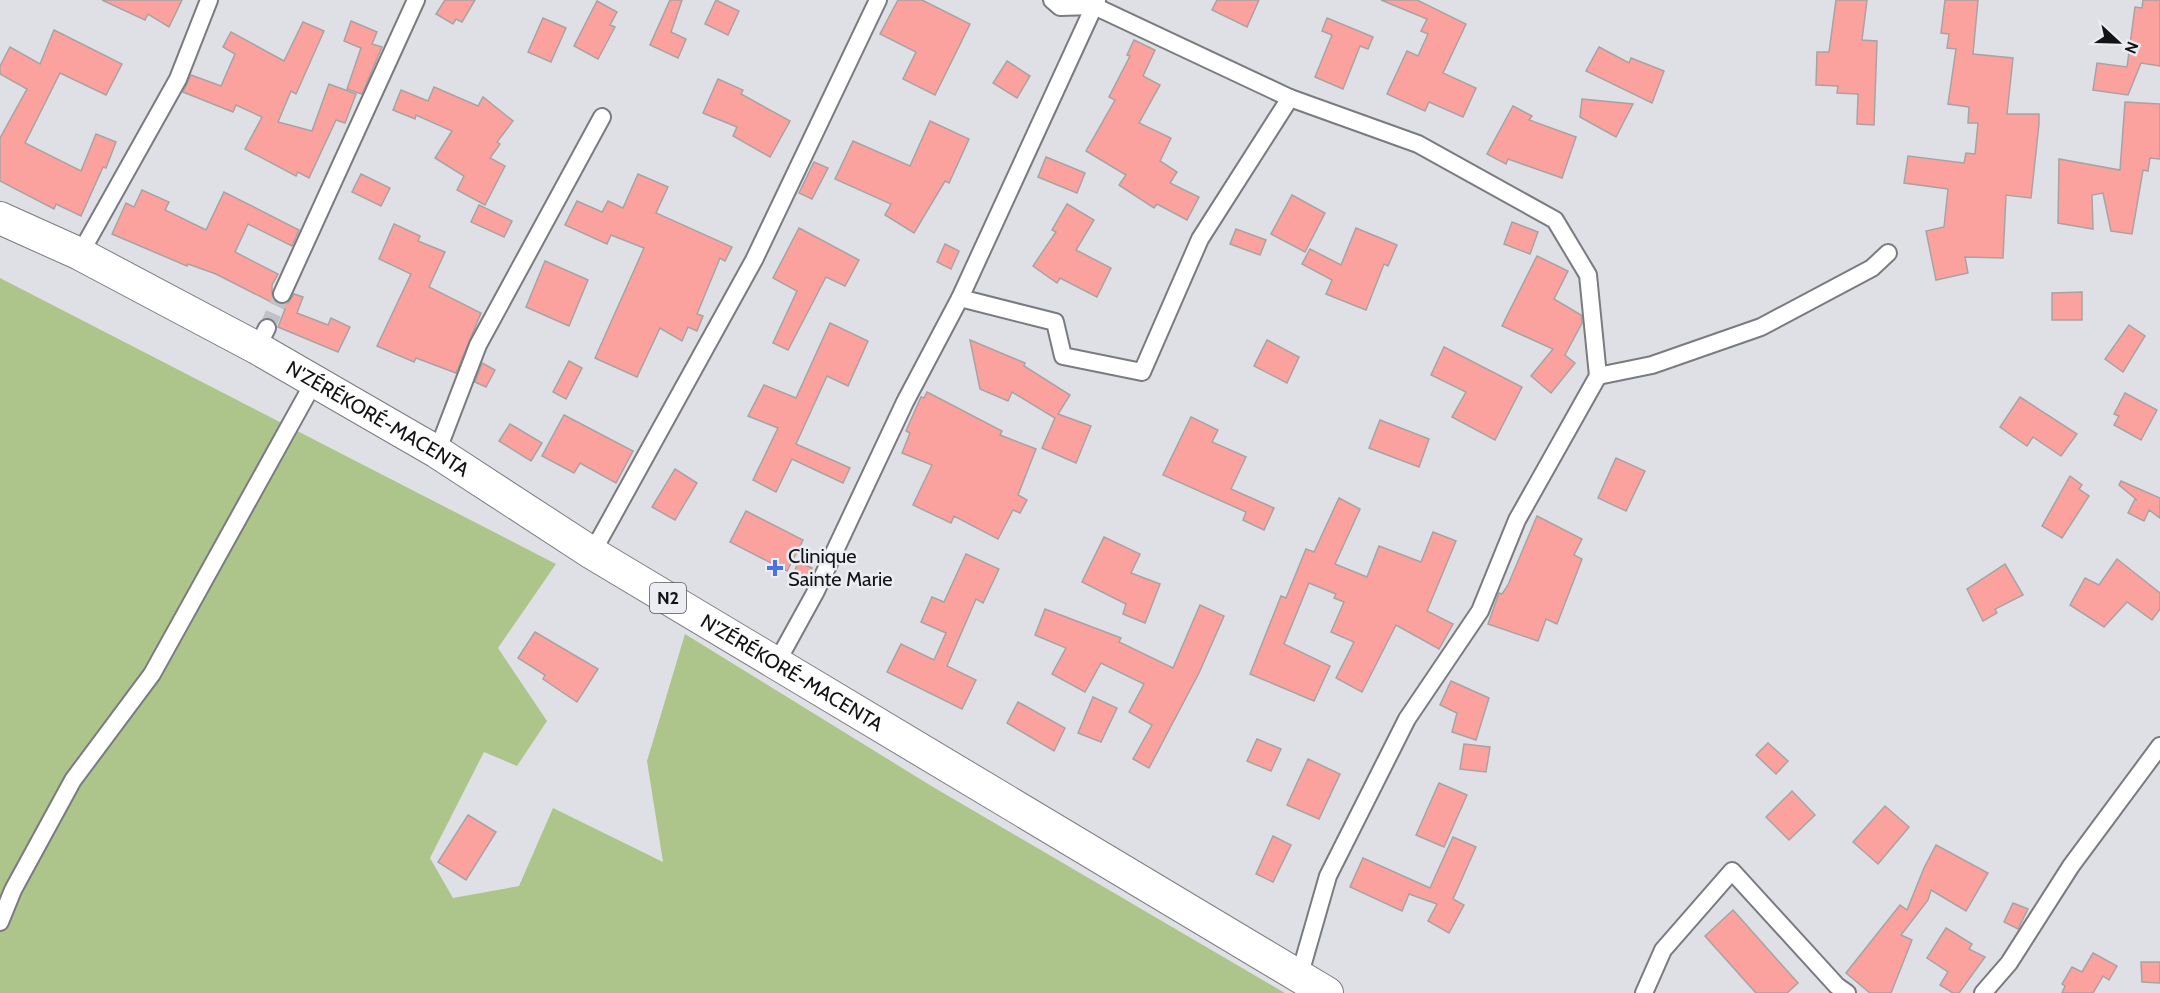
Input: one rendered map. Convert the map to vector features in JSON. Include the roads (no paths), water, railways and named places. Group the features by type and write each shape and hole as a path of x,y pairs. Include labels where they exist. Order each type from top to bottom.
{"highway":[{"name":"N'ZÉRÉKORÉ-MACENTA","path":"0,218 262,338 314,382 437,452 592,553 1327,993"}],"street":[{"path":"80,254 178,79 209,0"},
{"path":"282,294 417,0"},
{"path":"592,553 754,260 878,0"},
{"path":"1052,0 1060,7 1095,3 1290,98 1418,144 1555,220 1588,275 1598,376 1517,520 1480,611 1407,719 1328,876 1299,976"},
{"path":"777,662 814,593 905,402 960,298 1095,3"},
{"path":"960,298 1055,322 1063,356 1142,372 1200,238 1290,98"},
{"path":"437,452 478,345 602,117"},
{"path":"1598,376 1652,365 1761,327 1872,268 1888,253"},
{"path":"0,922 14,890 73,780 152,674 314,382"},
{"path":"1983,993 2009,963 2071,866 2160,746"},
{"path":"1644,993 1663,950 1732,871 1837,986 1847,993"}],"tunnel":[{"path":"267,328 282,294"}],"place":[{"name":"Clinique Sainte Marie","path":"775,568"}]}
